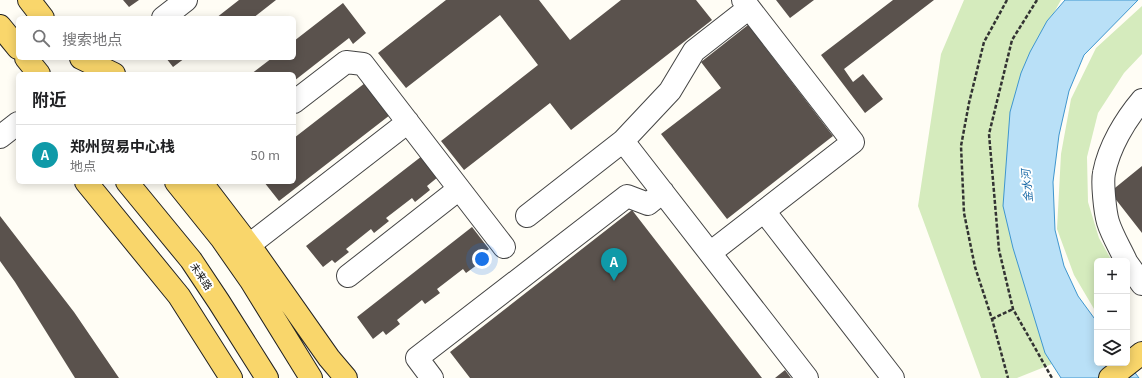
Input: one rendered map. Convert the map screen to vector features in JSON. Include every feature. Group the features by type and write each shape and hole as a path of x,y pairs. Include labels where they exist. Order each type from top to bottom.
{"main road":[{"path":"29,0 41,16"},
{"path":"0,26 16,46"},
{"path":"28,60 37,72"},
{"path":"81,60 99,66"},
{"path":"88,184 179,296 231,378"},
{"name":"未来路","path":"129,184 191,260 267,378"},
{"path":"178,184 222,238 251,281 311,378"},
{"path":"203,184 346,378"},
{"path":"1110,378 1142,353"}],"street":[{"path":"166,16 186,0"},
{"path":"526,216 624,141 670,91 694,51 746,4 853,142 710,253"},
{"path":"296,100 346,62 363,64 504,247"},
{"path":"1124,258 1108,222 1103,174 1113,146 1134,109 1142,100"},
{"path":"249,245 408,122"},
{"path":"0,137 16,125"},
{"path":"624,141 807,378"},
{"path":"348,276 459,189"},
{"path":"432,378 417,358 627,196 648,204 663,192"},
{"path":"764,212 893,378"},
{"path":"1130,268 1142,284"}],"path":[{"path":"1007,0 984,42 969,103 961,146 964,213 975,267 992,319 1008,378"},
{"path":"1037,0 1012,40 989,134 999,250 1013,309 1052,378"},
{"path":"992,319 1013,309"}],"green space":[{"path":"964,0 1061,0 1025,65 1013,248 1052,364 1017,378 981,378 918,206 941,54"},
{"path":"1142,6 1142,54 1124,73 1098,113 1087,157 1088,202 1099,238 1110,258 1094,258 1094,309 1074,275 1057,229 1061,154 1071,99 1096,48"}],"water":[{"name":"金水河","path":"1065,0 1138,0 1084,55 1069,91 1059,135 1053,182 1055,230 1064,266 1078,296 1094,318 1094,366 1130,366 1139,378 1061,378 1045,353 1013,248 1003,206 1010,112 1021,73 1030,52 1047,21"}],"building":[{"path":"123,0 139,0 129,7"},
{"path":"239,0 276,0 256,16 219,16"},
{"path":"446,0 539,0 570,40 621,0 696,0 712,20 571,130 550,103 464,170 441,141 538,65 500,15 406,88 378,53"},
{"path":"776,0 814,0 790,18"},
{"path":"893,0 934,0 844,69 853,82 863,74 883,99 865,113 821,55"},
{"path":"343,3 366,33 353,44 349,38 296,79 296,72 254,72 269,60 296,60 296,39"},
{"path":"748,25 833,136 727,219 661,134 721,88 701,62"},
{"path":"168,60 182,60 173,67"},
{"path":"365,83 390,115 279,201 266,184 296,184 296,136"},
{"path":"422,156 438,177 427,186 430,190 415,202 412,198 386,218 389,221 374,233 371,229 346,249 349,252 335,263 332,260 323,267 306,246"},
{"path":"1142,166 1142,233 1110,192"},
{"path":"632,210 762,378 470,378 450,352"},
{"path":"0,216 74,312 119,378 75,378 15,282 0,261"},
{"path":"472,227 489,249 478,257 481,262 466,273 463,269 437,289 440,293 425,304 422,300 397,320 400,324 386,335 383,331 373,339 357,317"},
{"path":"785,370 791,378 775,378"}],"place":[{"name":"郑州贸易中心栈","path":"614,281"}]}
